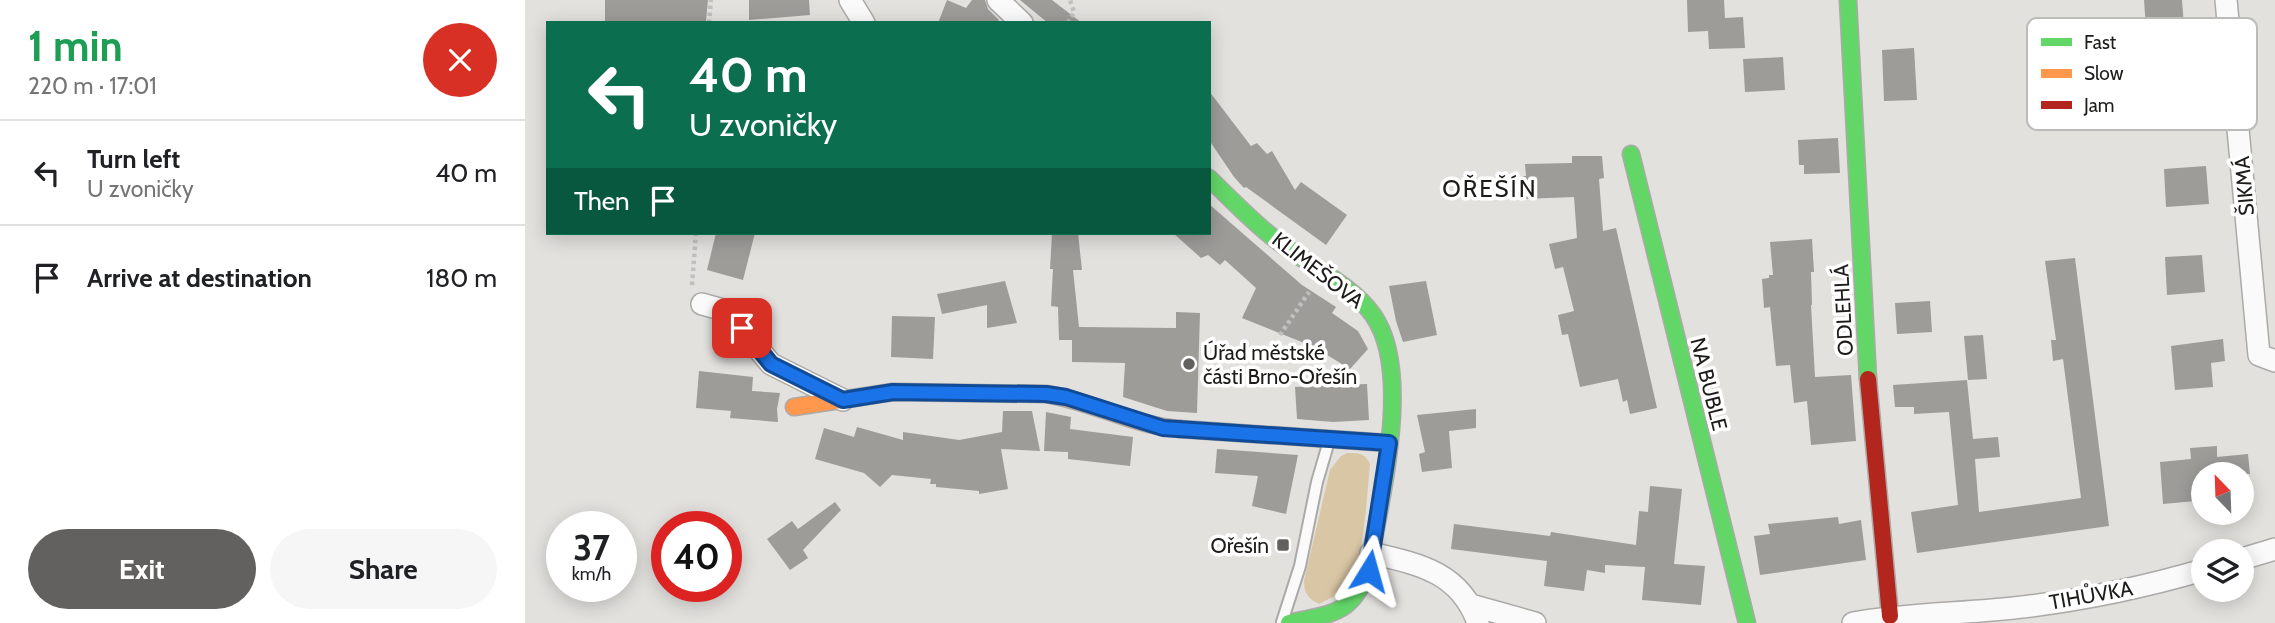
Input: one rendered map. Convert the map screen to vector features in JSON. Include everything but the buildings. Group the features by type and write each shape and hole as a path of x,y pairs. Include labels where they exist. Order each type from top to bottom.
{"street":[{"path":"850,0 863,21"},
{"path":"998,0 1020,21"},
{"name":"ODLEHLÁ","path":"1848,0 1869,393 1890,616"},
{"name":"ŠIKMÁ","path":"2226,0 2228,18"},
{"name":"ŠIKMÁ","path":"2238,130 2259,355 2275,361"},
{"name":"NA BUBLE","path":"1632,154 1747,623"},
{"name":"KLIMEŠOVA","path":"1211,180 1277,241 1362,302 1384,331 1387,343 1393,406 1369,571 1362,590 1350,605 1289,623"},
{"path":"702,304 727,311 771,364 843,400"},
{"path":"794,407 893,392 1046,394 1066,397 1163,428 1389,443"},
{"path":"2254,555 2272,550"},
{"path":"1371,553 1441,575 1457,587 1475,614 1535,623"},
{"name":"TIHŮVKA","path":"1853,623 1890,616 2060,603 2157,584 2191,574"}],"lane":[{"path":"1281,623 1300,566 1317,482 1330,439"}],"path":[{"path":"709,21 711,0"},
{"path":"1069,21 1074,12 1070,0"},
{"path":"696,235 691,303 702,304"},
{"path":"1280,335 1322,274"}],"shaded area":[{"path":"1347,453 1361,454 1370,464 1361,546 1353,577 1347,587 1319,604 1308,596 1304,581 1330,470 1341,456"}],"traffic: fast":[{"path":"1848,0 1868,379"},
{"path":"1631,154 1747,623"},
{"path":"1211,180 1270,236 1342,285 1364,304 1373,315 1385,340 1391,370 1390,440 1368,571 1347,605 1328,614 1289,623"},
{"path":"1180,429 1389,443"}],"traffic: slow":[{"path":"794,407 893,392 1046,394 1146,423 1180,429"}],"traffic: jam":[{"path":"1868,379 1890,616"}],"place":[{"name":"Úřad městské části Brno-Ořešín","path":"1189,364"},
{"name":"Ořešín","path":"1283,545"}],"district":[{"name":"OŘEŠÍN","path":"1490,188"}],"route":[{"path":"742,328 771,364 843,400 893,392 1046,394 1066,397 1163,428 1389,443 1369,571"}]}
